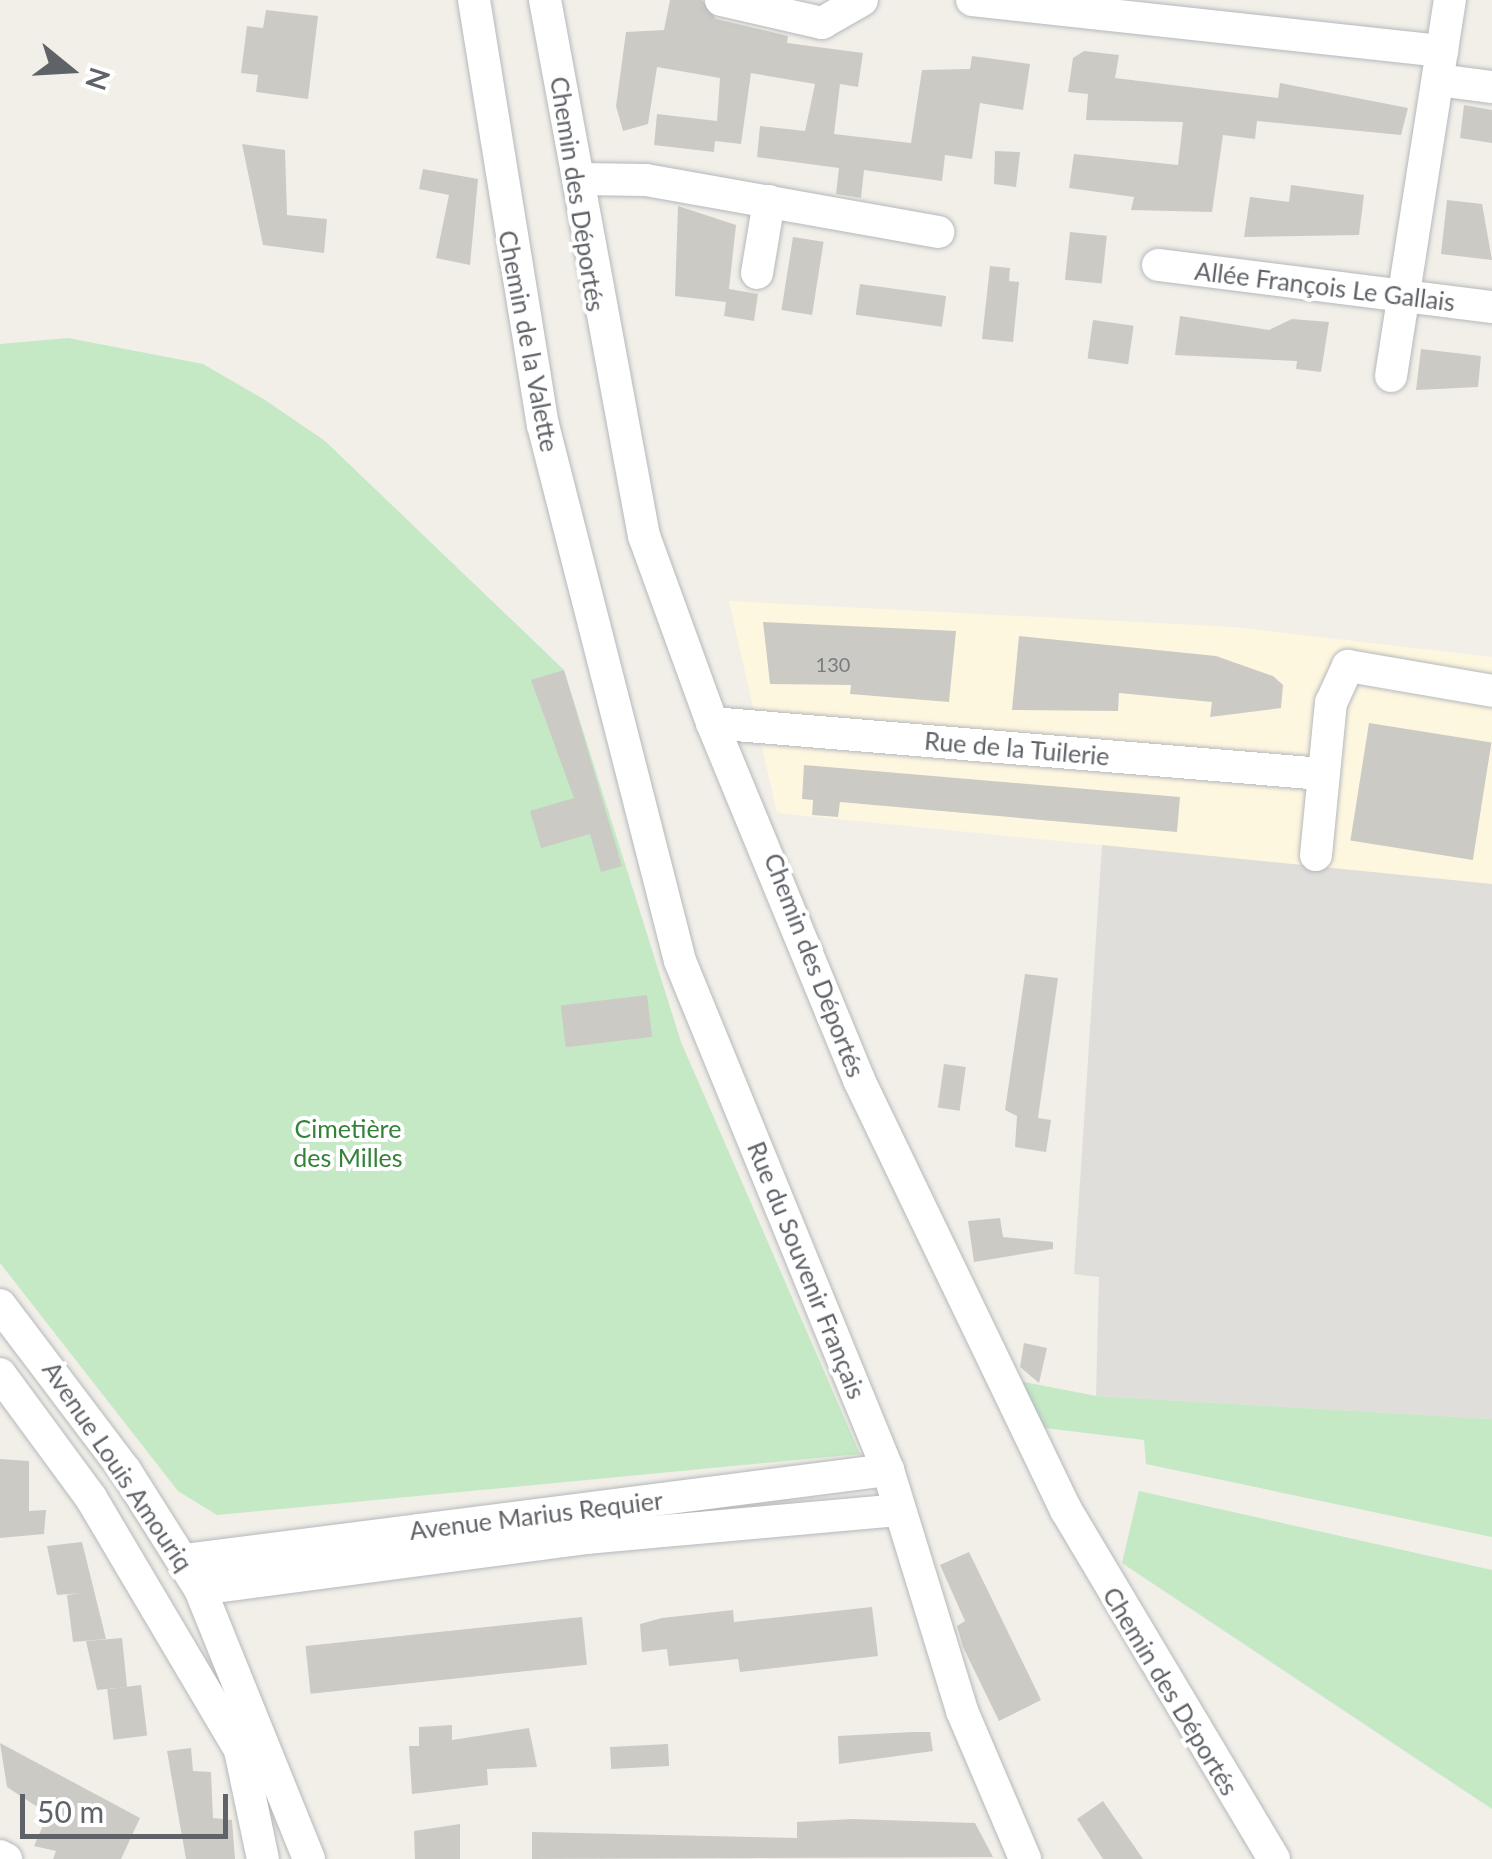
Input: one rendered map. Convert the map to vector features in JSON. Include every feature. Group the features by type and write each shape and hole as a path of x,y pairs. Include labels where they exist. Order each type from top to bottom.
{"street":[{"name":"Chemin de la Valette","path":"474,0 543,425 603,678"},
{"name":"Chemin des Déportés","path":"544,0 644,536 712,723 859,1080 1066,1510 1274,1859"},
{"path":"720,0 822,23 862,0"},
{"path":"972,0 1440,65 1492,87"},
{"path":"1391,376 1450,0"},
{"path":"579,179 769,201 938,232"},
{"path":"758,274 769,201"},
{"name":"Allée François Le Gallais","path":"1158,264 1492,307"},
{"path":"1316,856 1331,703 1348,666 1492,691"},
{"name":"Rue du Souvenir Français","path":"603,678 680,961 888,1470 962,1711 1024,1859"},
{"name":"Rue de la Tuilerie","path":"712,723 1322,774"},
{"name":"Avenue Louis Amouriq","path":"0,1305 192,1574 309,1859"},
{"path":"0,1374 91,1498 240,1750 263,1859"},
{"name":"Avenue Marius Requier","path":"192,1574 888,1470"},
{"name":"Avenue Marius Requier","path":"192,1574 898,1510"}],"shaded area":[{"path":"729,601 1234,627 1492,657 1492,884 777,813"},
{"path":"1102,845 1492,884 1492,1419 1096,1396 1099,1277 1074,1274"}],"green space":[{"name":"Cimetière des Milles","path":"68,338 203,364 265,400 325,441 564,670 681,1042 860,1454 217,1515 178,1491 0,1263 0,344"},
{"path":"1019,1381 1096,1396 1492,1419 1492,1537 1146,1464 1144,1440 1045,1428"},
{"path":"1139,1491 1492,1570 1492,1809 1122,1563"}],"building":[{"path":"670,0 702,0 716,19 788,36 787,43 863,53 858,87 840,84 834,134 911,143 922,70 970,69 972,56 1030,64 1023,110 980,103 972,159 945,155 942,181 864,170 861,198 836,194 839,168 757,157 760,126 805,131 815,84 751,73 741,144 715,141 714,152 654,145 657,114 717,121 720,78 657,67 648,124 623,131 616,106 626,32 664,30"},
{"path":"266,10 318,16 308,99 256,92 258,75 241,73 247,26 263,28"},
{"path":"1084,51 1119,55 1115,78 1278,98 1280,83 1408,108 1401,135 1257,121 1255,139 1223,135 1212,212 1131,210 1134,197 1069,188 1074,154 1178,165 1183,122 1086,120 1088,94 1068,92 1073,58"},
{"path":"1464,105 1492,110 1492,143 1460,138"},
{"path":"242,144 285,150 287,215 327,219 324,253 263,245"},
{"path":"995,151 1020,152 1016,187 994,184"},
{"path":"423,169 478,179 470,265 436,258 449,195 419,189"},
{"path":"1291,185 1364,195 1359,235 1244,237 1250,197 1289,202"},
{"path":"1447,200 1482,204 1492,260 1441,254"},
{"path":"678,206 736,225 729,289 758,294 754,321 724,316 726,302 675,296"},
{"path":"1070,232 1107,236 1102,284 1065,280"},
{"path":"793,237 824,242 812,315 781,310"},
{"path":"990,266 1010,268 1009,281 1019,282 1013,342 982,339"},
{"path":"860,284 946,296 942,327 856,315"},
{"path":"1180,316 1269,330 1292,319 1329,322 1321,372 1296,369 1297,361 1175,355"},
{"path":"1093,320 1134,326 1128,364 1088,359"},
{"path":"1421,349 1481,356 1478,387 1416,390"},
{"path":"763,622 956,631 949,702 850,694 851,685 770,684"},
{"path":"1019,636 1216,656 1273,676 1283,685 1281,708 1210,717 1212,702 1119,693 1118,711 1012,710"},
{"path":"564,670 622,866 601,872 590,834 541,848 530,811 574,798 531,680"},
{"path":"1369,723 1491,742 1473,860 1350,841"},
{"path":"804,765 1180,797 1177,832 840,802 838,817 812,815 813,800 802,799"},
{"path":"1025,974 1058,978 1038,1118 1051,1120 1046,1152 1015,1147 1017,1116 1005,1110"},
{"path":"647,995 652,1037 566,1047 561,1006"},
{"path":"944,1064 966,1067 960,1111 938,1108"},
{"path":"1000,1218 1003,1237 1053,1242 1053,1249 974,1262 968,1221"},
{"path":"1024,1343 1047,1348 1039,1383 1020,1367"},
{"path":"0,1459 29,1461 29,1511 46,1510 44,1534 0,1538"},
{"path":"82,1542 106,1639 73,1642 67,1595 81,1593 57,1595 47,1546"},
{"path":"969,1552 1041,1700 999,1721 963,1647 957,1626 965,1621 940,1565"},
{"path":"872,1607 878,1656 740,1672 738,1659 669,1666 667,1649 642,1652 640,1624 662,1618 733,1610 734,1622"},
{"path":"582,1617 587,1665 311,1694 306,1646"},
{"path":"122,1638 127,1687 97,1690 86,1641"},
{"path":"141,1685 147,1736 113,1740 107,1689"},
{"path":"452,1725 452,1740 529,1728 537,1767 487,1769 488,1785 412,1794 409,1746 419,1746 419,1727"},
{"path":"930,1732 933,1751 839,1764 838,1736"},
{"path":"0,1743 140,1818 121,1859 53,1859 56,1851 34,1846 48,1814 7,1787"},
{"path":"668,1744 669,1766 611,1769 610,1747"},
{"path":"191,1748 193,1771 211,1772 213,1818 232,1820 235,1859 186,1859 167,1751"},
{"path":"1103,1801 1143,1859 1103,1859 1077,1819"},
{"path":"852,1819 975,1823 993,1857 532,1859 532,1832 797,1838 797,1822"},
{"path":"460,1824 460,1859 415,1859 414,1831"}]}
